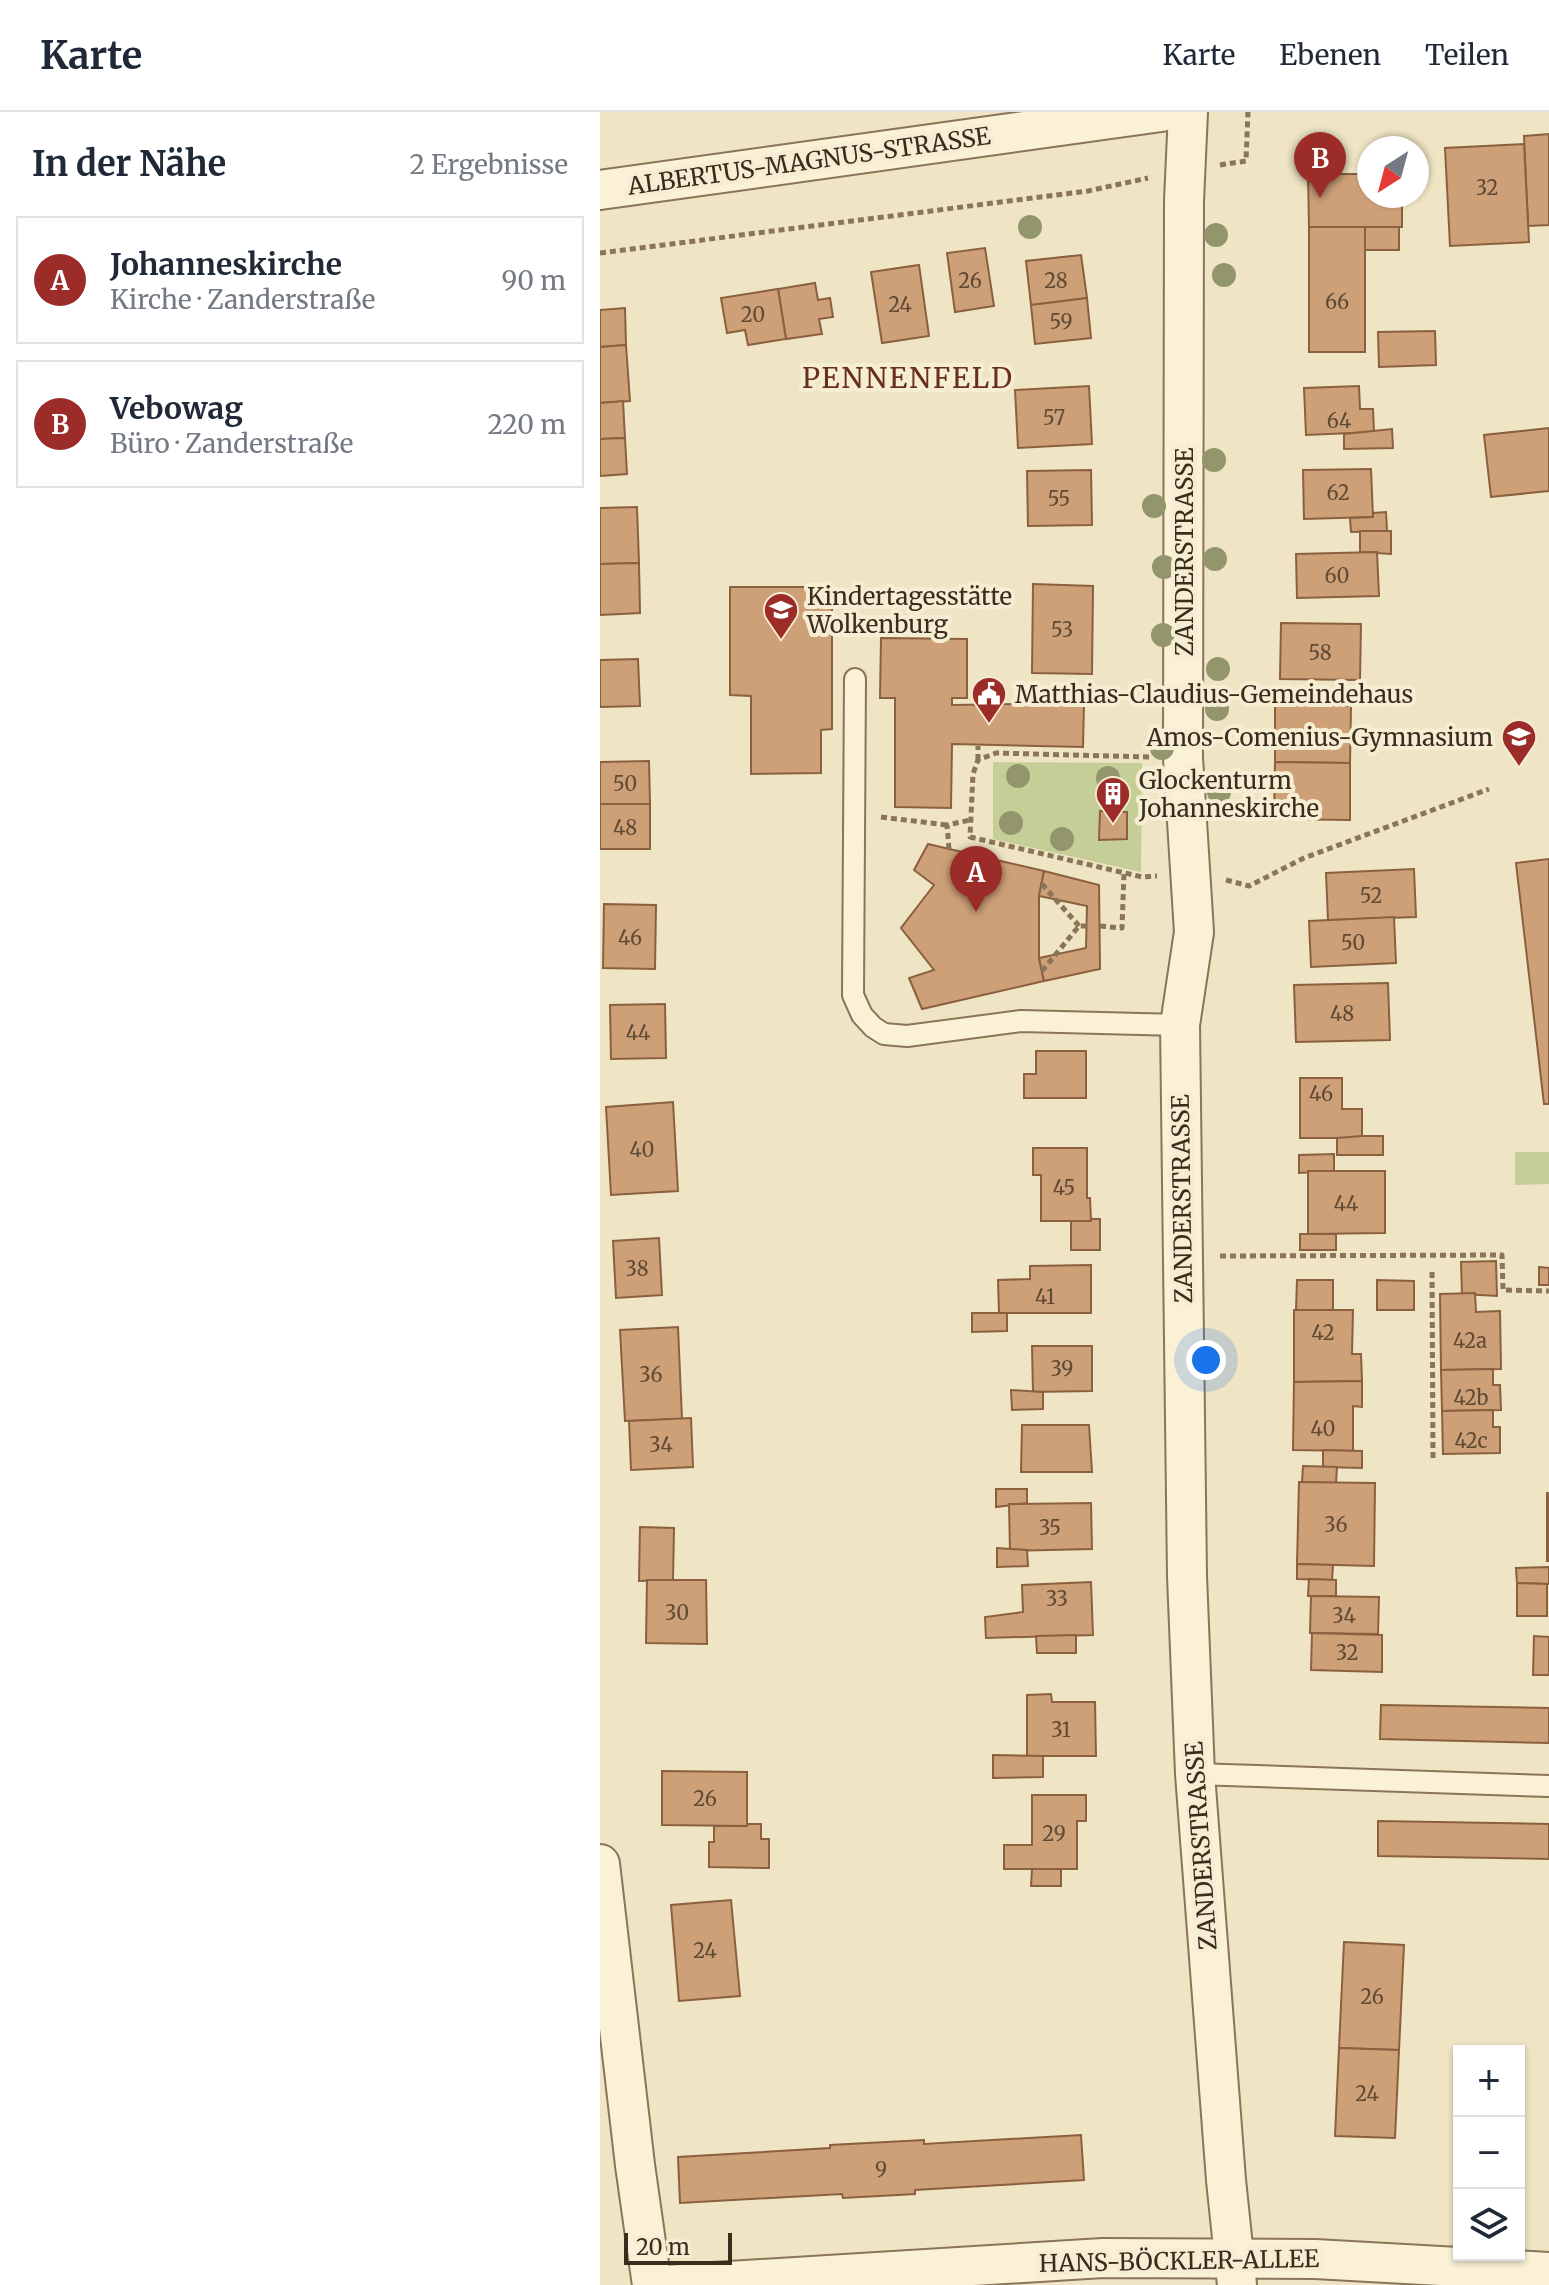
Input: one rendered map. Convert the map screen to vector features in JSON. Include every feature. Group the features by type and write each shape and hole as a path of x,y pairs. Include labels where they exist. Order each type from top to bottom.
{"street":[{"name":"ALBERTUS-MAGNUS-STRASSE","path":"600,190 1161,112"},
{"name":"ZANDERSTRASSE","path":"1188,112 1183,758 1194,932 1180,1025 1187,1576 1195,1774 1235,2271"},
{"path":"600,1864 652,2285"},
{"name":"HANS-BÖCKLER-ALLEE","path":"665,2285 1103,2258 1235,2271 1315,2259 1549,2272"}],"lane":[{"path":"855,679 853,995 862,1015 884,1034 907,1036 1021,1021 1180,1025"},
{"path":"1195,1774 1549,1786"}],"path":[{"path":"600,253 1088,191 1246,161 1248,112"},
{"path":"978,746 978,760 973,774 970,837 1142,877 1192,872 1249,886 1304,858 1489,789"},
{"path":"978,760 996,753 1183,758"},
{"path":"854,814 947,825 970,820"},
{"path":"947,825 949,849"},
{"path":"1100,926 1122,928 1124,873"},
{"path":"1042,884 1079,926 1087,926"},
{"path":"1042,971 1079,926"},
{"path":"1183,1256 1502,1255 1503,1290 1549,1291"},
{"path":"1432,1272 1433,1460"}],"green space":[{"path":"993,762 1142,763 1141,872 993,839"},
{"path":"1515,1152 1549,1152 1549,1184 1515,1185"}],"building":[{"path":"1549,134 1549,225 1528,226 1524,136"},
{"path":"1524,144 1529,242 1450,246 1445,148"},
{"path":"1308,174 1357,174 1357,208 1402,208 1402,227 1309,227"},
{"path":"1309,227 1365,227 1365,352 1309,352"},
{"path":"1365,227 1399,227 1399,250 1365,250"},
{"path":"985,248 994,306 955,312 947,253"},
{"path":"1081,255 1087,298 1031,305 1026,261"},
{"path":"919,265 929,336 882,343 871,272"},
{"path":"815,283 818,300 830,298 833,317 819,319 822,334 786,339 778,289"},
{"path":"778,289 786,339 748,345 745,330 727,333 721,298"},
{"path":"1087,298 1091,338 1035,344 1031,305"},
{"path":"625,308 626,345 600,347 600,310"},
{"path":"1435,331 1436,365 1379,367 1378,332"},
{"path":"626,345 630,401 600,403 600,347"},
{"path":"1089,386 1092,444 1018,448 1015,390"},
{"path":"1359,386 1360,409 1373,409 1374,432 1306,435 1304,388"},
{"path":"623,401 625,438 600,439 600,403"},
{"path":"1549,428 1549,491 1491,497 1484,435"},
{"path":"1392,429 1393,448 1344,449 1344,434"},
{"path":"625,438 627,474 600,476 600,439"},
{"path":"1371,469 1373,517 1304,519 1303,470"},
{"path":"1091,470 1092,525 1028,526 1027,471"},
{"path":"637,507 639,563 600,564 600,508"},
{"path":"1386,512 1387,531 1351,532 1350,518 1373,517 1373,513"},
{"path":"1360,531 1391,531 1391,554 1360,552"},
{"path":"1377,552 1379,596 1297,598 1296,554"},
{"path":"639,563 640,613 600,615 600,564"},
{"path":"1033,584 1093,586 1092,674 1032,673"},
{"name":"Kindertagesstätte Wolkenburg","path":"730,587 832,587 832,729 821,730 821,773 751,774 751,696 730,695"},
{"path":"1281,623 1361,624 1360,680 1280,679"},
{"name":"Matthias-Claudius-Gemeindehaus","path":"881,638 967,639 967,698 952,698 952,705 1084,703 1083,747 952,744 951,808 895,807 895,698 880,698"},
{"path":"638,659 640,706 600,707 600,660"},
{"path":"1275,705 1351,706 1350,763 1275,762"},
{"path":"649,761 650,804 600,804 600,762"},
{"path":"1275,762 1350,763 1350,820 1274,819"},
{"path":"600,804 650,804 650,849 600,849"},
{"name":"Glockenturm Johanneskirche","path":"1100,811 1127,812 1127,839 1099,840"},
{"path":"928,844 1044,871 1039,896 1039,958 1044,981 922,1009 909,978 934,970 901,928 934,885 914,870"},
{"path":"1549,859 1549,1104 1544,1104 1516,863"},
{"path":"1414,869 1416,917 1328,920 1326,873"},
{"path":"1044,871 1099,885 1100,969 1044,981 1039,958 1086,948 1087,906 1039,896"},
{"path":"604,904 656,905 655,969 603,968"},
{"path":"1394,917 1396,963 1311,967 1309,921"},
{"path":"1388,983 1390,1040 1296,1042 1294,985"},
{"path":"665,1004 666,1058 611,1059 610,1005"},
{"path":"1036,1051 1086,1051 1086,1098 1024,1098 1024,1074 1036,1074"},
{"path":"1300,1078 1342,1078 1342,1109 1362,1109 1362,1138 1300,1138"},
{"path":"673,1102 678,1191 611,1195 606,1107"},
{"path":"1383,1136 1383,1155 1337,1155 1337,1138"},
{"path":"1033,1148 1087,1148 1087,1198 1090,1198 1091,1221 1041,1221 1041,1175 1033,1175"},
{"path":"1334,1154 1334,1171 1299,1173 1299,1155"},
{"path":"1308,1171 1385,1171 1385,1233 1308,1234"},
{"path":"1100,1219 1100,1250 1071,1250 1071,1221"},
{"path":"1300,1234 1336,1234 1336,1250 1300,1250"},
{"path":"659,1238 662,1295 616,1298 613,1241"},
{"path":"1496,1261 1497,1296 1462,1294 1461,1262"},
{"path":"1091,1265 1091,1313 999,1313 998,1280 1030,1279 1030,1266"},
{"path":"1539,1267 1549,1268 1549,1285 1539,1285"},
{"path":"1297,1280 1333,1280 1333,1310 1296,1310"},
{"path":"1377,1280 1414,1281 1414,1310 1377,1310"},
{"path":"1475,1293 1476,1312 1500,1311 1501,1369 1441,1370 1440,1294"},
{"path":"1294,1310 1353,1310 1352,1354 1361,1354 1362,1381 1294,1382"},
{"path":"972,1313 1007,1313 1007,1331 972,1332"},
{"path":"678,1327 682,1419 625,1421 620,1330"},
{"path":"1032,1346 1092,1346 1092,1391 1033,1392"},
{"path":"1493,1369 1493,1385 1500,1385 1501,1410 1442,1411 1441,1370"},
{"path":"1362,1381 1362,1407 1353,1406 1353,1451 1293,1450 1294,1382"},
{"path":"1011,1390 1043,1392 1043,1409 1012,1410"},
{"path":"1493,1410 1493,1427 1500,1427 1500,1453 1443,1454 1442,1411"},
{"path":"691,1418 693,1467 631,1470 629,1421"},
{"path":"1022,1425 1089,1425 1092,1472 1021,1472"},
{"path":"1323,1450 1362,1451 1362,1468 1323,1467"},
{"path":"1303,1466 1337,1467 1336,1483 1302,1482"},
{"path":"1299,1482 1375,1483 1374,1566 1297,1564"},
{"path":"996,1489 1027,1489 1027,1503 996,1507"},
{"path":"1549,1493 1549,1561 1547,1561"},
{"path":"1091,1503 1092,1549 1010,1551 1009,1504"},
{"path":"640,1527 674,1528 673,1580 639,1581"},
{"path":"997,1548 1027,1550 1028,1566 997,1567"},
{"path":"1297,1564 1333,1565 1332,1580 1297,1579"},
{"path":"1549,1567 1549,1584 1517,1583 1516,1568"},
{"path":"1309,1579 1336,1580 1336,1596 1308,1596"},
{"path":"647,1580 706,1580 707,1644 646,1643"},
{"path":"1091,1582 1093,1635 986,1638 985,1617 1023,1612 1022,1585"},
{"path":"1517,1583 1547,1584 1547,1616 1517,1616"},
{"path":"1311,1596 1379,1597 1378,1634 1310,1633"},
{"path":"1312,1633 1382,1635 1382,1672 1311,1670"},
{"path":"1076,1635 1076,1653 1037,1653 1036,1636"},
{"path":"1534,1636 1549,1637 1549,1675 1533,1675"},
{"path":"1051,1694 1052,1702 1095,1702 1096,1756 1027,1756 1027,1695"},
{"path":"1381,1705 1549,1708 1549,1743 1380,1739"},
{"path":"993,1755 1043,1756 1043,1777 993,1778"},
{"path":"662,1771 747,1772 747,1826 662,1825"},
{"path":"1032,1795 1086,1795 1086,1821 1077,1821 1077,1869 1004,1869 1004,1845 1032,1845"},
{"path":"1378,1821 1549,1824 1549,1859 1378,1856"},
{"path":"761,1824 761,1839 769,1839 769,1868 709,1867 709,1842 714,1842 714,1826"},
{"path":"1032,1869 1061,1869 1061,1886 1031,1886"},
{"path":"731,1900 740,1996 679,2001 671,1905"},
{"path":"1344,1942 1404,1945 1399,2050 1339,2048"},
{"path":"1339,2048 1399,2050 1395,2138 1335,2136"},
{"path":"1081,2135 1084,2180 915,2190 915,2194 843,2198 842,2194 680,2203 678,2157 830,2148 830,2145 924,2140 924,2144"}],"place":[{"name":"Vebowag","path":"1320,198"},
{"name":"Kindertagesstätte Wolkenburg","path":"781,641"},
{"name":"Matthias-Claudius-Gemeindehaus","path":"989,725"},
{"name":"Amos-Comenius-Gymnasium","path":"1519,768"},
{"name":"Glockenturm Johanneskirche","path":"1113,825"},
{"name":"Johanneskirche","path":"976,912"}],"district":[{"name":"PENNENFELD","path":"908,378"}]}
